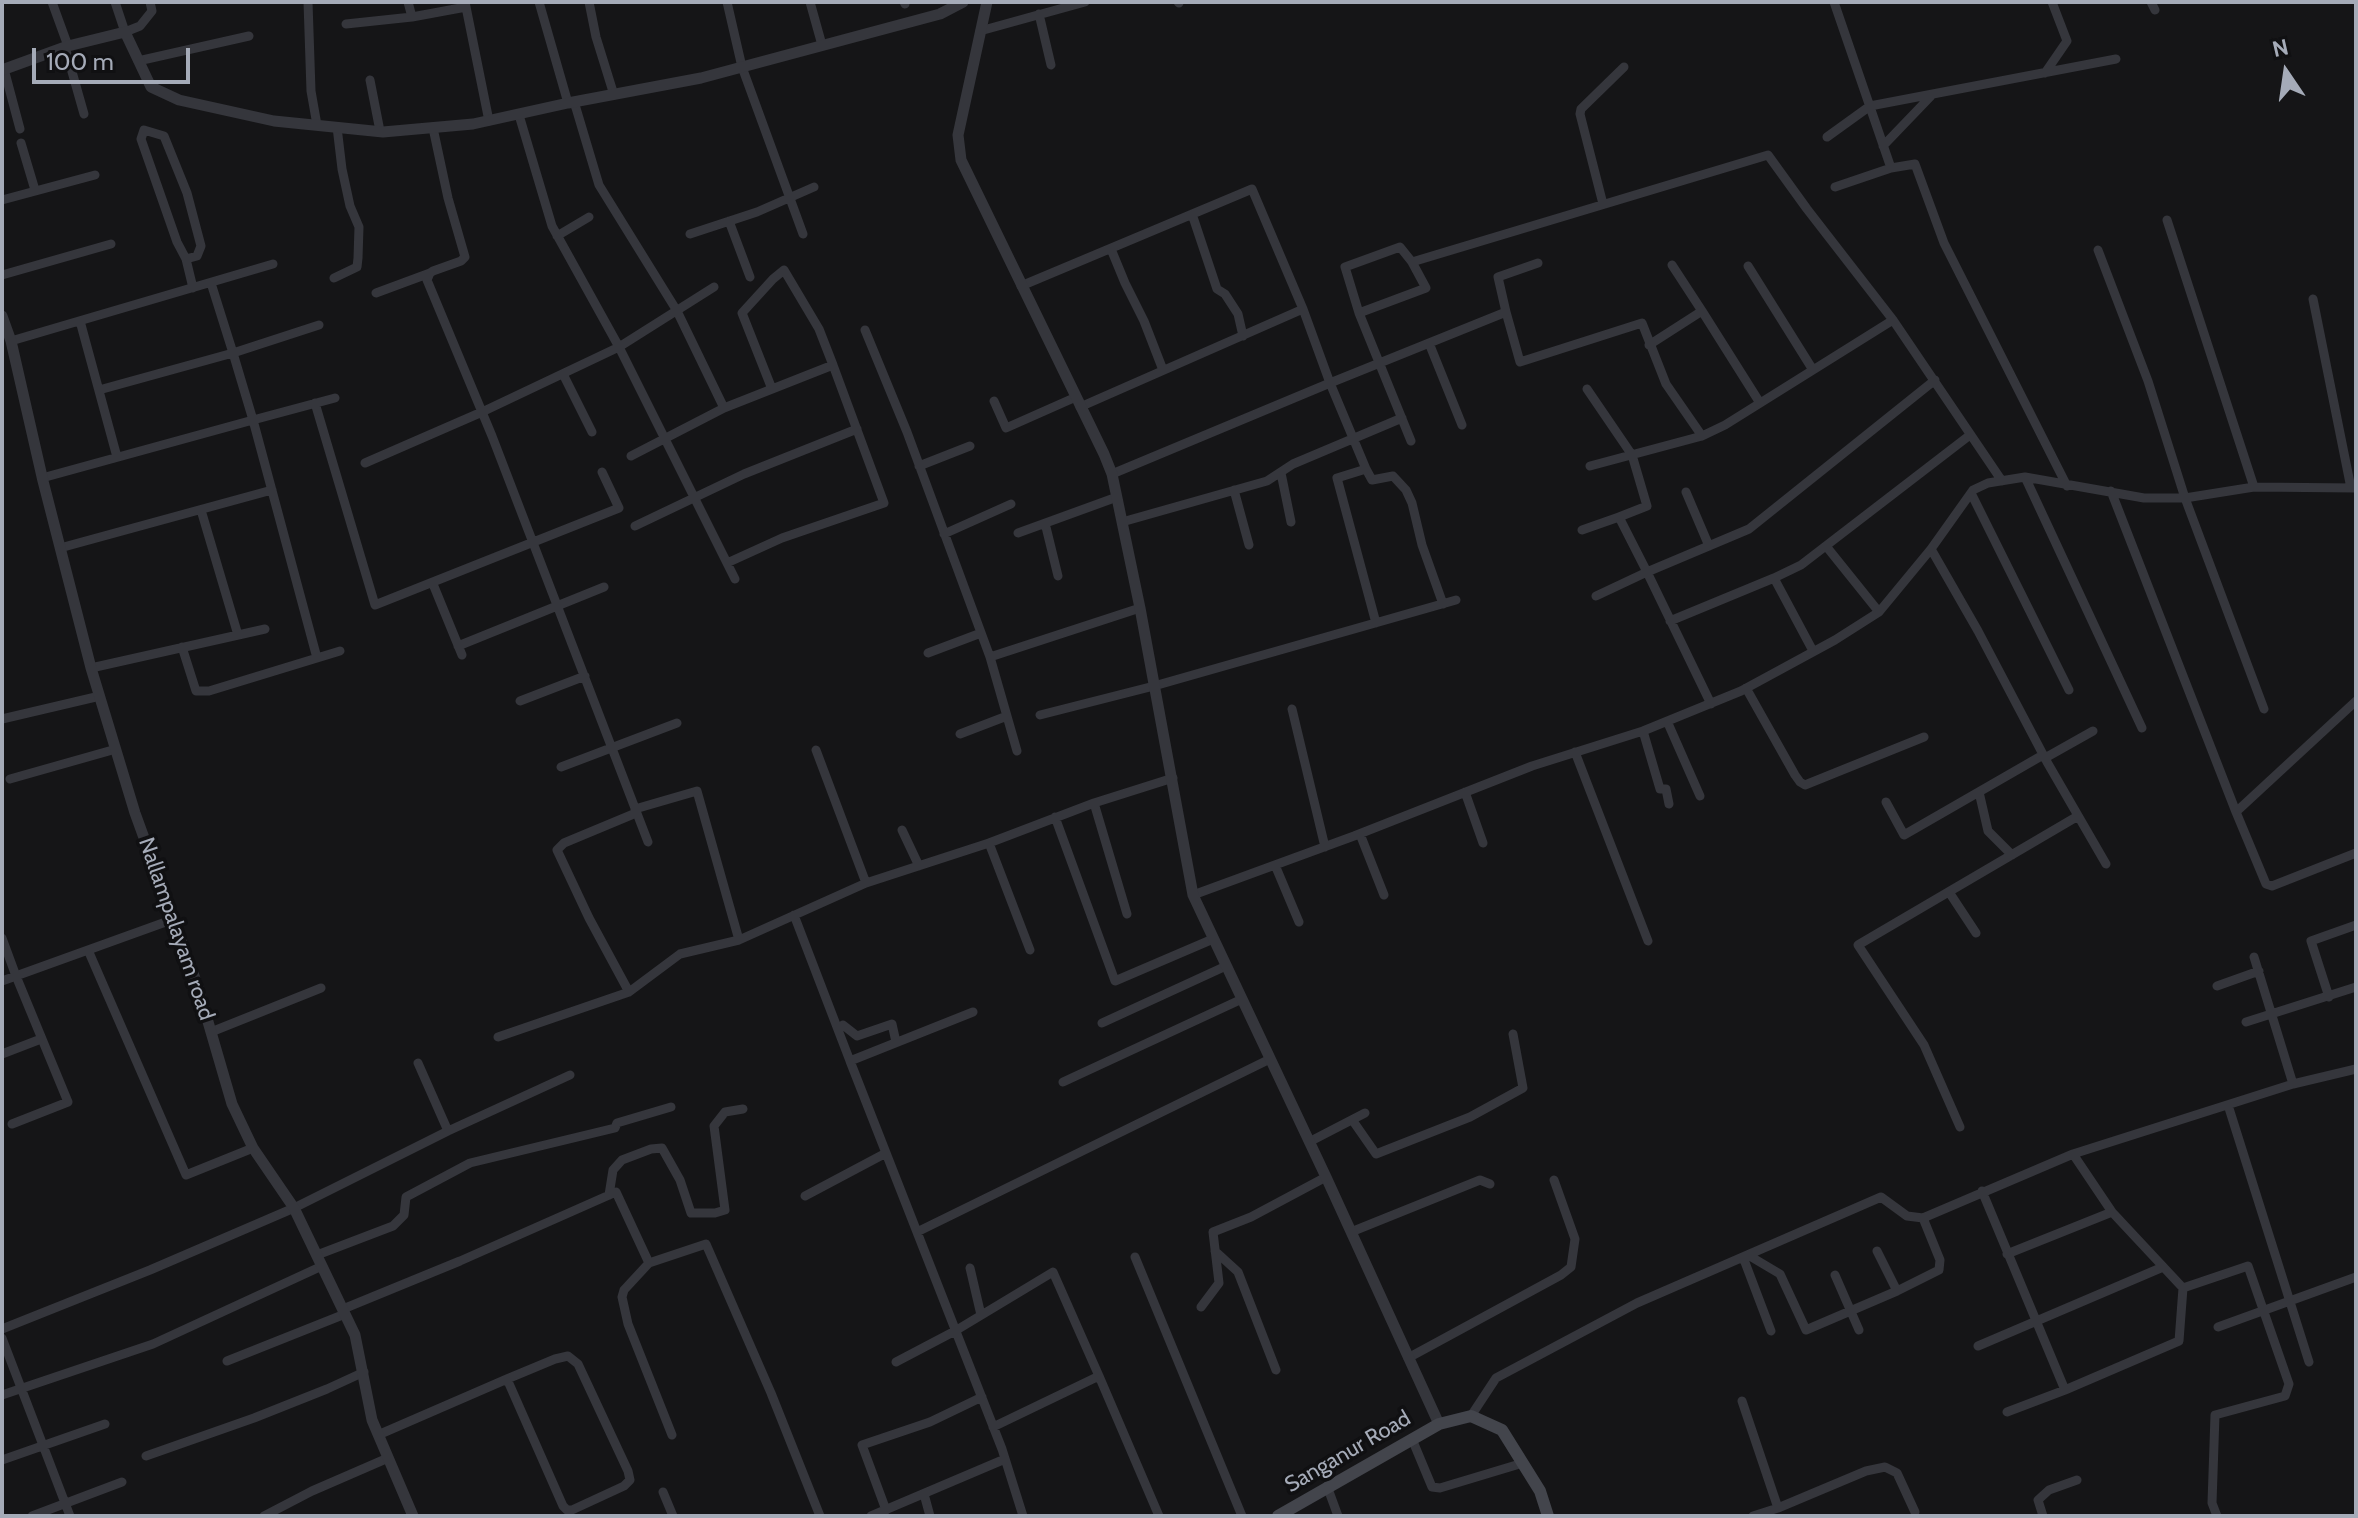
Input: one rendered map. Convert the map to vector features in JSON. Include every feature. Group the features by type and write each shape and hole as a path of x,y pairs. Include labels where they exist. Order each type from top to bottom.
{"main road":[{"name":"Sanganur Road","path":"1278,1516 1439,1424 1471,1416"},
{"path":"1471,1416 1502,1430 1540,1491 1548,1516"}],"street":[{"path":"52,2 84,114"},
{"path":"115,2 125,32 151,87 179,100 274,121 380,131 489,121 701,78 940,14 963,2"},
{"path":"20,129 3,69 140,26 152,11 150,2"},
{"path":"308,2 311,91 317,125"},
{"path":"408,2 412,17"},
{"path":"539,2 568,103"},
{"path":"589,2 614,95"},
{"path":"727,2 742,67 803,234"},
{"path":"810,2 822,45"},
{"path":"987,2 958,135 961,160 1112,474 1173,778 1193,895 1439,1424"},
{"path":"980,31 1085,2"},
{"path":"1834,2 1891,168"},
{"path":"2045,73 2067,41 2052,2"},
{"path":"346,24 412,17 466,5 489,121"},
{"path":"1039,14 1051,65"},
{"path":"138,61 249,36"},
{"path":"1827,137 1870,106 2116,59"},
{"path":"1603,204 1580,114 1581,109 1624,67"},
{"path":"370,80 380,131"},
{"path":"1883,146 1934,94"},
{"path":"568,103 574,103 576,108 599,185 677,311 724,408"},
{"path":"519,115 552,226 619,347 735,579"},
{"path":"334,278 357,267 359,227 350,206 337,127"},
{"path":"376,293 465,257 433,128"},
{"path":"186,259 197,256 201,246 187,193 164,136 144,130 141,139 186,259 193,288"},
{"path":"21,143 35,190"},
{"path":"1412,262 1768,155 1893,320 2002,481"},
{"path":"1835,187 1891,168 1915,164 1944,243 2067,486"},
{"path":"2,200 95,175"},
{"path":"690,234 757,212 814,187"},
{"path":"1021,286 1252,189 1366,469 1372,480 1393,476 1406,490 1412,503 1422,545 1443,604"},
{"path":"1192,214 1217,289 1225,294 1238,314 1243,336"},
{"path":"557,236 589,217"},
{"path":"2167,220 2254,487"},
{"path":"729,221 750,277"},
{"path":"2,275 111,244"},
{"path":"1359,313 1426,288 1400,247 1345,267 1359,313 1411,441"},
{"path":"1111,249 1163,370"},
{"path":"2098,250 2148,381 2185,498 2264,709"},
{"path":"1538,263 1498,277 1520,362 1642,323 1666,384 1702,436"},
{"path":"11,341 273,264"},
{"path":"1672,265 1760,403"},
{"path":"1748,266 1813,370"},
{"path":"727,563 782,538 884,503 819,329 784,270 742,313 772,389"},
{"path":"430,273 427,280 482,412 648,842"},
{"path":"211,283 253,420 317,658"},
{"path":"365,463 619,347 714,287"},
{"path":"1193,895 1532,766 1643,731 1746,688 1879,612 1931,549 1973,490 1988,483 2025,477 2144,498 2185,498 2254,487 2353,488 2313,299"},
{"path":"994,401 1006,428 1163,370 1303,309"},
{"path":"1649,345 1702,311"},
{"path":"1112,474 1506,312"},
{"name":"Nallampalayam road","path":"2,316 11,341 42,478 91,668 135,813 197,984 232,1104 253,1148 294,1208 355,1335 372,1420 413,1516"},
{"path":"1590,466 1702,436 1725,425 1893,320"},
{"path":"80,321 117,457"},
{"path":"99,390 233,353 319,325"},
{"path":"865,330 990,657 1017,751"},
{"path":"1429,343 1462,425"},
{"path":"631,456 724,408 833,365"},
{"path":"563,374 592,432"},
{"path":"1596,596 1749,529 1935,380"},
{"path":"1582,530 1647,506 1632,455 1587,389"},
{"path":"42,478 335,398"},
{"path":"315,403 375,605 619,508 602,472"},
{"path":"1122,522 1267,481 1293,464 1402,418"},
{"path":"635,526 744,474 857,429"},
{"path":"1670,621 1801,565 1970,435"},
{"path":"919,466 970,446"},
{"path":"1366,469 1337,478 1376,623"},
{"path":"1281,473 1291,522"},
{"path":"2025,477 2142,728"},
{"path":"60,548 272,490"},
{"path":"1234,490 1249,545"},
{"path":"2111,491 2266,884 2272,886 2356,853"},
{"path":"1686,492 1709,546"},
{"path":"1971,493 2069,690"},
{"path":"1018,533 1117,497"},
{"path":"944,534 1011,504"},
{"path":"201,510 238,635"},
{"path":"1619,517 1711,704"},
{"path":"1045,523 1058,576"},
{"path":"1826,546 1879,612"},
{"path":"1931,549 2106,864"},
{"path":"1774,578 1813,651"},
{"path":"433,584 460,650 604,587"},
{"path":"1040,715 1154,686 1456,600"},
{"path":"990,657 1140,608"},
{"path":"91,668 265,629"},
{"path":"928,653 981,633"},
{"path":"182,647 196,691 209,691 340,651"},
{"path":"520,701 585,676"},
{"path":"1746,688 1795,775 1805,785 1924,737"},
{"path":"2,719 100,696"},
{"path":"2236,812 2356,701"},
{"path":"1292,709 1325,847"},
{"path":"960,734 1007,716"},
{"path":"1667,721 1700,796"},
{"path":"561,767 677,723"},
{"path":"1643,731 1660,789 1666,789 1669,804"},
{"path":"1886,802 1904,835 2093,731"},
{"path":"10,779 116,749"},
{"path":"816,750 866,883"},
{"path":"1575,752 1648,941"},
{"path":"498,1037 629,992 680,954 739,940 866,883 1173,778"},
{"path":"629,992 557,850 564,843 635,811 697,791 739,940"},
{"path":"1465,792 1483,843"},
{"path":"1979,792 1988,831 2012,855"},
{"path":"1094,803 1127,914"},
{"path":"1960,1127 1924,1045 1858,945 2078,816"},
{"path":"1055,817 1115,981 1213,939"},
{"path":"902,830 919,866"},
{"path":"1360,834 1384,895"},
{"path":"989,843 1030,950"},
{"path":"1275,865 1299,922"},
{"path":"1949,892 1976,933"},
{"path":"794,915 982,1397 1023,1516"},
{"path":"2,981 174,919"},
{"path":"2329,997 2311,941 2356,925"},
{"path":"2,938 68,1102 12,1124"},
{"path":"88,950 186,1175 253,1148"},
{"path":"2254,957 2293,1084"},
{"path":"1102,1023 1226,966"},
{"path":"2217,986 2259,971"},
{"path":"2246,1022 2356,987"},
{"path":"211,1032 321,988"},
{"path":"1063,1082 1242,999"},
{"path":"850,1061 973,1012"},
{"path":"843,1025 857,1036 892,1024 896,1042"},
{"path":"1353,1121 1376,1154 1470,1117 1523,1088 1513,1034"},
{"path":"2,1054 41,1039"},
{"path":"917,1232 1270,1059"},
{"path":"418,1063 448,1131"},
{"path":"1471,1416 1496,1378 1637,1303 1881,1197 1907,1216 1923,1218 2073,1154 2293,1084 2356,1069"},
{"path":"2,1329 294,1208 448,1131 570,1075"},
{"path":"2228,1105 2309,1362"},
{"path":"2,1395 153,1344 393,1226 404,1215 406,1197 470,1163 615,1128 617,1123 671,1107"},
{"path":"609,1195 613,1170 622,1160 662,1148 680,1180 691,1213 725,1210 714,1126 725,1112 743,1109"},
{"path":"1309,1142 1365,1113"},
{"path":"805,1196 886,1153"},
{"path":"2007,1412 2179,1341 2183,1288 2112,1212 2073,1154"},
{"path":"1201,1307 1219,1283 1213,1232 1251,1217 1326,1177"},
{"path":"1351,1232 1480,1180 1490,1184"},
{"path":"1408,1358 1571,1267 1575,1239 1554,1180"},
{"path":"1982,1191 2065,1390"},
{"path":"227,1361 616,1192 649,1263"},
{"path":"2007,1254 2112,1212"},
{"path":"1746,1256 1780,1274 1806,1330 1939,1270 1940,1260 1923,1218"},
{"path":"672,1435 628,1324 622,1297 624,1290 649,1263 706,1244 820,1516"},
{"path":"1215,1251 1238,1272 1276,1370"},
{"path":"1877,1251 1897,1291"},
{"path":"1746,1256 1771,1331"},
{"path":"1135,1257 1242,1516"},
{"path":"2183,1288 2248,1266 2289,1384 2285,1396 2215,1415 2212,1503 2217,1516"},
{"path":"1978,1346 2163,1267"},
{"path":"970,1268 981,1315"},
{"path":"896,1362 955,1331 1053,1272 1159,1516"},
{"path":"1835,1275 1859,1330"},
{"path":"2218,1327 2356,1277"},
{"path":"2,1338 70,1516"},
{"path":"378,1435 507,1379 568,1356 578,1364 630,1480 624,1486 567,1510 507,1379"},
{"path":"146,1456 254,1418 364,1372"},
{"path":"993,1427 1099,1376"},
{"path":"886,1510 862,1445 930,1422 982,1397"},
{"path":"1742,1401 1778,1508"},
{"path":"2,1460 105,1424"},
{"path":"1412,1439 1432,1487 1440,1488 1523,1463"},
{"path":"264,1516 388,1458"},
{"path":"871,1516 1005,1459"},
{"path":"1753,1516 1866,1471 1885,1467 1897,1473 1915,1512"},
{"path":"2043,1516 2038,1500 2049,1490 2077,1480"},
{"path":"32,1516 122,1482"},
{"path":"1327,1486 1338,1516"},
{"path":"663,1492 673,1516"},
{"path":"924,1494 930,1516"}]}
